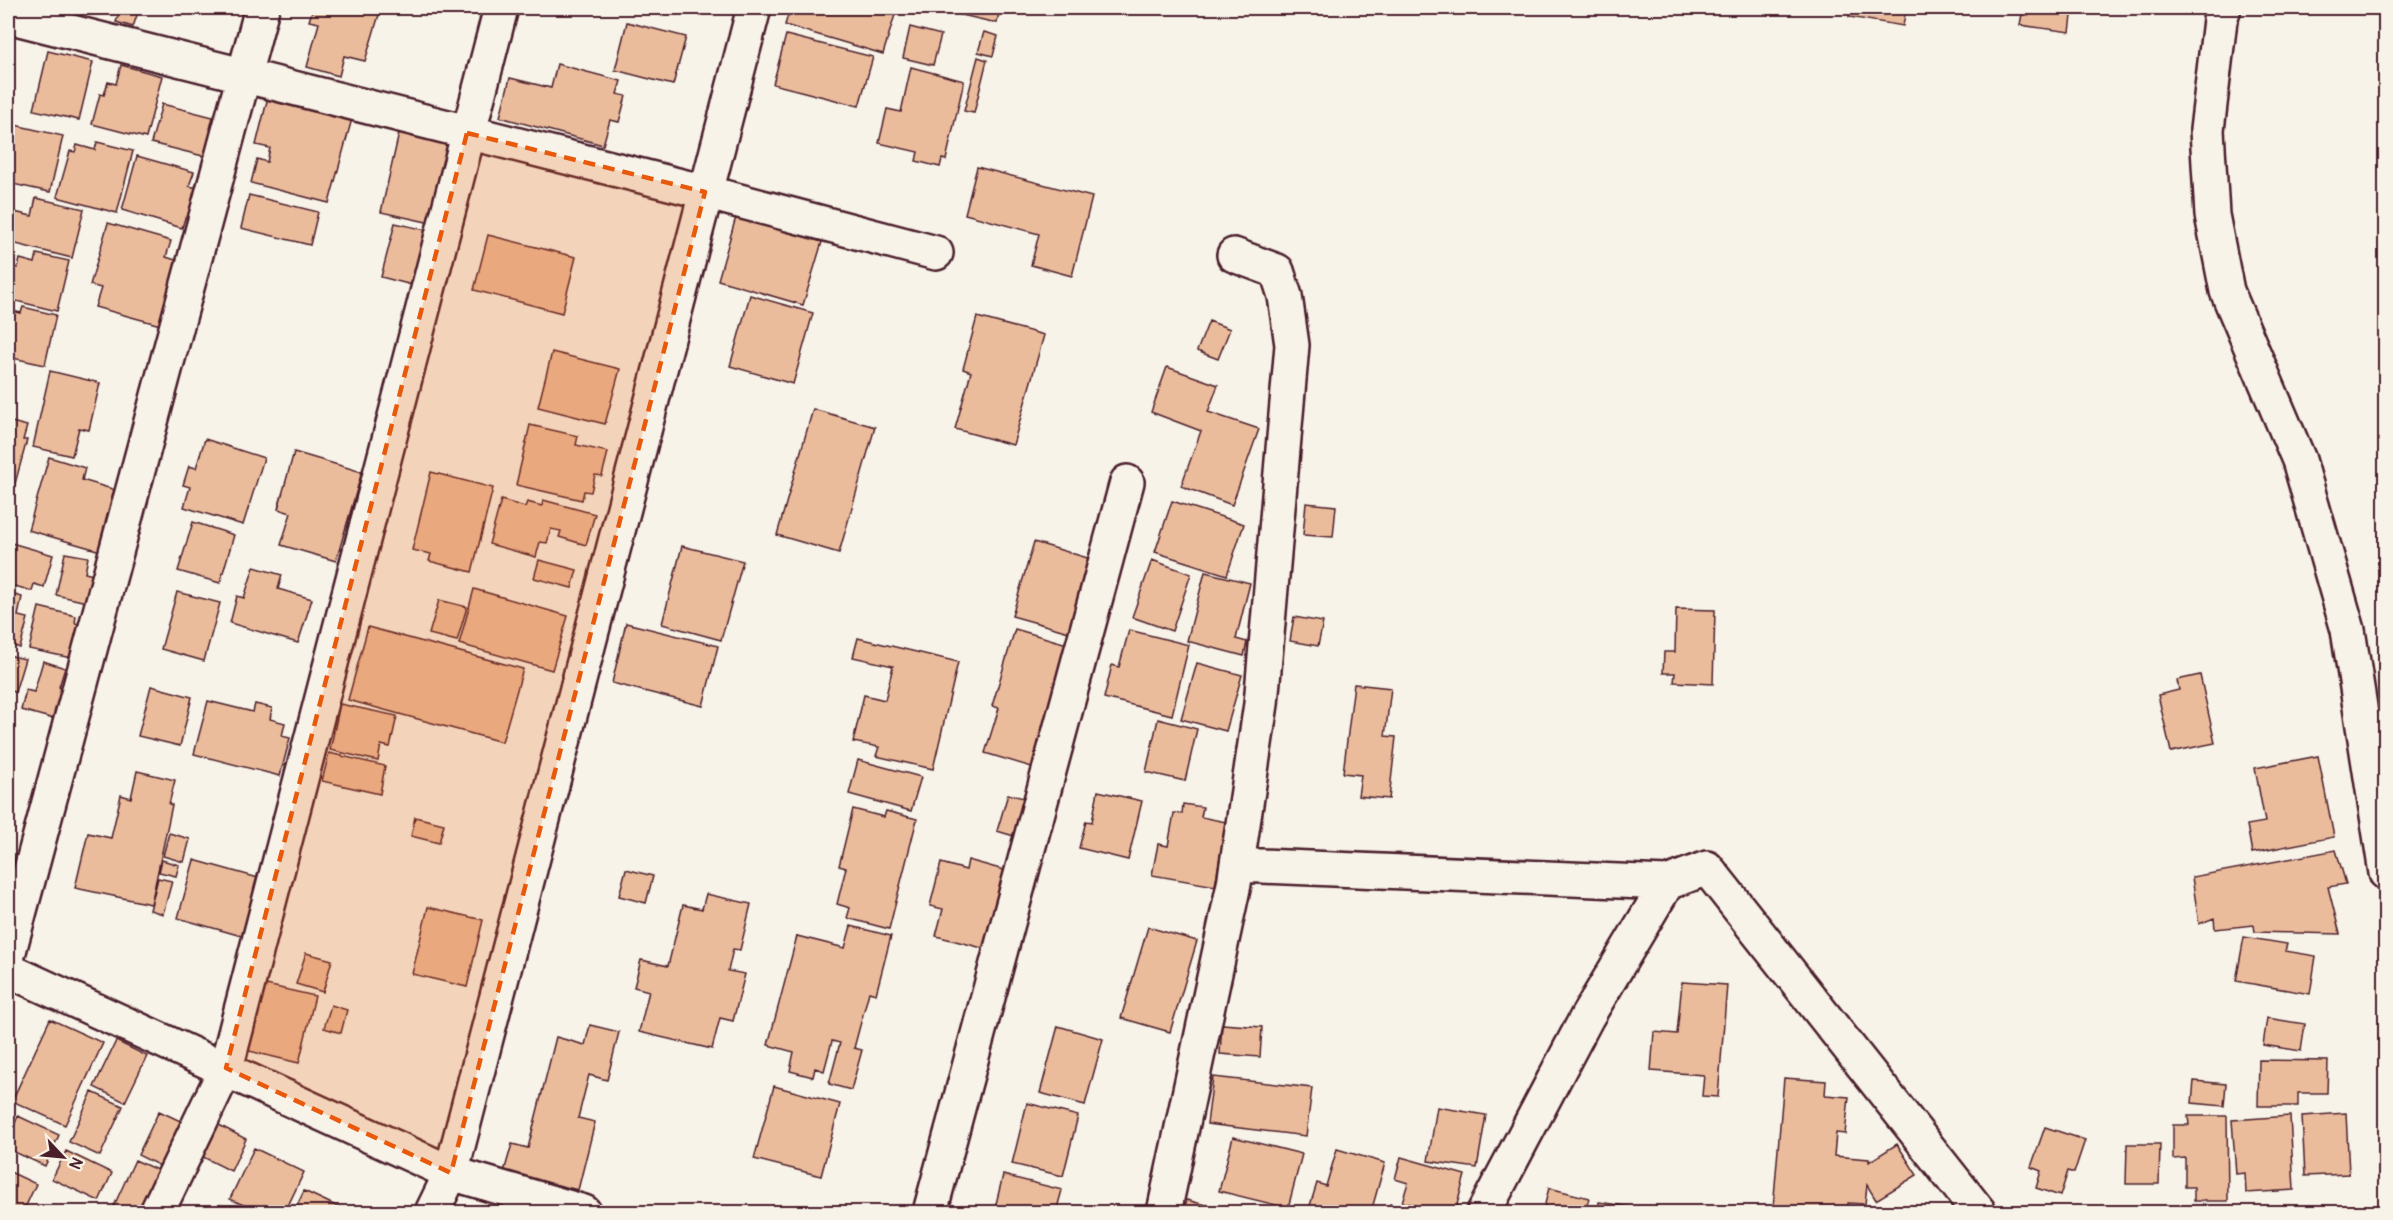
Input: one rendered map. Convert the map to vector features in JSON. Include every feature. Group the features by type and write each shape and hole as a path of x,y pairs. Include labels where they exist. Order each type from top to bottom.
{"street":[{"path":"8,955 262,8"},
{"path":"157,1212 226,1068 501,8"},
{"path":"432,1212 451,1173 754,8"},
{"path":"2224,8 2220,20 2207,130 2212,215 2228,291 2299,460 2348,630 2385,873"},
{"path":"8,16 705,192 936,253"},
{"path":"1164,1212 1237,865 1260,704 1292,345 1285,296 1277,271 1234,255"},
{"path":"930,1212 1127,482"},
{"path":"1237,865 1667,884 1707,868 1979,1212"},
{"path":"1484,1212 1587,1017 1667,884"},
{"path":"8,970 451,1173 584,1212"}],"highlighted area":[{"path":"467,133 705,192 451,1173 226,1068"}],"building":[{"path":"121,8 139,9 133,27 116,22"},
{"path":"313,8 381,8 365,61 344,56 339,76 307,67 319,23 309,21"},
{"path":"790,8 897,8 883,54 785,25"},
{"path":"958,8 1000,8 997,23 957,14"},
{"path":"1851,8 1906,8 1903,26 1849,17"},
{"path":"2023,8 2073,8 2070,32 2020,25"},
{"path":"627,22 686,37 673,85 615,70"},
{"path":"910,27 941,35 933,65 903,58"},
{"path":"984,32 998,36 993,56 978,52"},
{"path":"786,35 873,57 859,106 773,84"},
{"path":"48,51 93,62 79,120 34,110"},
{"path":"978,57 987,60 974,113 964,111"},
{"path":"557,64 621,81 617,94 626,96 619,122 610,120 603,145 500,117 510,78 551,88"},
{"path":"121,65 162,76 146,138 92,124 100,94 104,95 108,82 116,84"},
{"path":"911,67 964,81 946,160 942,159 940,167 916,161 918,152 879,143 887,109 901,112"},
{"path":"269,93 353,115 329,203 251,183 257,159 267,162 270,148 256,145"},
{"path":"162,104 213,117 210,129 218,131 211,158 151,143"},
{"path":"15,125 63,136 50,192 8,183 8,156"},
{"path":"400,129 455,141 436,224 381,212"},
{"path":"97,142 133,151 117,213 57,197 70,151 75,152 77,145 95,150"},
{"path":"137,156 194,172 189,186 202,189 193,220 185,218 182,228 122,210"},
{"path":"977,167 1092,197 1072,276 1031,265 1039,234 965,214"},
{"path":"249,195 318,212 310,245 241,228"},
{"path":"36,198 84,209 72,258 8,242 14,212 32,216"},
{"path":"736,217 822,242 803,305 718,280"},
{"path":"108,223 171,241 166,257 182,262 164,326 95,307 101,288 90,285"},
{"path":"395,223 430,231 416,286 381,277"},
{"path":"488,235 576,257 562,313 474,290"},
{"path":"37,254 69,261 57,311 8,299 8,265 18,268 20,259 35,263"},
{"path":"750,295 813,313 793,384 730,366"},
{"path":"23,307 56,315 45,365 8,357 8,310 21,313"},
{"path":"977,317 1044,335 1013,445 955,429 971,372 963,369"},
{"path":"1209,321 1230,329 1218,359 1197,351"},
{"path":"552,352 620,369 605,424 538,407"},
{"path":"1167,367 1218,385 1208,412 1259,429 1232,505 1181,486 1201,431 1151,412"},
{"path":"50,371 100,383 89,430 79,428 72,456 33,447"},
{"path":"813,409 875,427 839,553 777,535"},
{"path":"8,421 27,426 23,440 27,440 8,509"},
{"path":"530,425 578,436 576,445 608,452 602,476 595,475 591,492 584,491 582,500 516,485"},
{"path":"205,439 264,458 243,525 184,507 190,487 183,485 189,466 196,468"},
{"path":"294,452 362,472 336,561 281,545 291,513 278,509"},
{"path":"49,457 85,468 82,480 122,492 104,552 28,530"},
{"path":"431,472 493,488 472,572 429,561 431,554 412,550"},
{"path":"501,500 525,507 527,502 542,506 543,500 595,514 586,545 559,537 561,531 551,529 547,543 540,542 536,557 489,544"},
{"path":"1172,501 1244,524 1227,575 1155,552"},
{"path":"1306,503 1336,506 1333,537 1303,535"},
{"path":"193,522 234,535 220,583 178,571"},
{"path":"8,542 53,555 44,587 34,584 32,591 8,584"},
{"path":"1034,542 1091,559 1069,632 1012,616"},
{"path":"682,546 743,561 721,640 662,624"},
{"path":"65,553 88,557 85,573 97,576 91,603 56,595"},
{"path":"539,560 577,570 572,588 534,578"},
{"path":"1152,560 1191,574 1172,631 1132,617"},
{"path":"254,567 282,575 278,589 312,599 298,643 230,623 237,596 244,598"},
{"path":"1205,572 1250,583 1236,639 1247,642 1244,656 1187,641"},
{"path":"474,589 568,616 552,670 459,644"},
{"path":"177,592 220,603 204,661 161,649"},
{"path":"8,593 22,597 18,616 28,618 20,648 8,644"},
{"path":"439,600 467,607 457,641 429,634"},
{"path":"39,607 76,616 75,623 84,625 76,659 29,649"},
{"path":"1676,609 1715,610 1713,684 1674,682 1675,673 1663,673 1664,652 1675,652"},
{"path":"1294,617 1323,622 1318,646 1290,641"},
{"path":"626,623 718,646 703,706 612,683"},
{"path":"368,627 523,669 502,742 348,700"},
{"path":"1015,629 1074,646 1052,719 1046,717 1041,734 1052,738 1042,770 985,753 999,708 992,706"},
{"path":"1129,630 1189,645 1172,715 1104,698 1112,665 1119,667"},
{"path":"858,638 958,662 933,769 876,756 879,747 853,742 864,695 885,700 893,666 853,657"},
{"path":"8,655 25,659 15,692 8,690"},
{"path":"43,661 65,668 59,687 71,691 57,710 54,719 21,710 26,690 34,692"},
{"path":"1197,663 1242,675 1226,731 1181,719"},
{"path":"2200,675 2215,743 2171,752 2158,695 2179,690 2177,680"},
{"path":"1354,684 1391,688 1385,736 1396,737 1389,799 1358,796 1361,775 1343,773"},
{"path":"151,686 192,697 180,746 138,736"},
{"path":"208,701 253,712 255,704 272,708 270,719 285,723 282,736 290,738 280,776 194,754"},
{"path":"340,704 397,716 390,747 381,745 378,761 330,750"},
{"path":"1158,719 1197,729 1185,781 1146,772"},
{"path":"329,753 385,766 380,794 322,781"},
{"path":"2318,756 2334,837 2252,853 2247,825 2265,822 2255,768"},
{"path":"858,760 921,777 911,811 849,794"},
{"path":"137,771 175,780 169,804 172,805 151,904 75,888 88,833 111,838 121,795 131,798"},
{"path":"1098,791 1142,801 1128,860 1079,848 1086,821 1092,822"},
{"path":"1008,794 1035,801 1024,839 997,831"},
{"path":"1183,804 1203,807 1201,817 1226,822 1215,886 1152,875 1158,844 1168,846 1174,813 1182,814"},
{"path":"853,809 884,817 886,811 917,819 889,929 847,918 850,908 837,904 846,868 839,866"},
{"path":"415,817 444,824 439,843 411,836"},
{"path":"169,833 190,839 184,862 163,856"},
{"path":"2336,850 2346,884 2328,887 2340,934 2255,932 2254,925 2215,929 2214,918 2199,924 2192,877"},
{"path":"162,860 179,865 176,876 159,872"},
{"path":"194,860 262,879 245,937 178,918"},
{"path":"968,860 1004,870 996,902 1006,904 994,951 936,936 943,909 930,906 941,863 966,870"},
{"path":"626,869 653,876 646,903 619,896"},
{"path":"158,878 172,881 163,914 150,910"},
{"path":"706,894 751,904 740,950 733,949 728,971 745,974 733,1021 720,1018 712,1049 639,1032 649,991 634,987 641,960 668,966 683,905 702,909"},
{"path":"428,907 483,920 467,987 412,974"},
{"path":"851,926 891,936 876,994 869,992 854,1048 862,1050 851,1090 829,1084 840,1043 832,1041 824,1071 815,1068 813,1077 790,1071 794,1052 768,1045 797,936 845,948"},
{"path":"1148,927 1197,941 1170,1032 1121,1018"},
{"path":"2244,937 2287,944 2285,951 2316,956 2310,994 2236,981"},
{"path":"306,953 332,960 323,992 296,984"},
{"path":"1682,982 1727,985 1718,1097 1702,1096 1704,1075 1651,1071 1654,1032 1677,1034"},
{"path":"262,984 315,996 299,1063 245,1050"},
{"path":"331,1005 347,1010 341,1033 324,1028"},
{"path":"2267,1018 2305,1024 2301,1051 2263,1045"},
{"path":"50,1019 103,1043 65,1125 12,1101"},
{"path":"1222,1024 1262,1027 1260,1057 1220,1054"},
{"path":"590,1025 619,1032 607,1080 589,1075 578,1118 595,1122 578,1190 504,1172 512,1144 528,1148 556,1037 585,1045"},
{"path":"1058,1026 1103,1039 1085,1105 1040,1093"},
{"path":"116,1041 147,1056 125,1102 94,1087"},
{"path":"2259,1060 2328,1061 2327,1093 2298,1093 2298,1106 2258,1106"},
{"path":"1213,1077 1312,1088 1306,1136 1207,1124"},
{"path":"1784,1078 1826,1081 1825,1095 1849,1097 1845,1134 1836,1133 1834,1156 1869,1159 1869,1162 1897,1144 1917,1175 1876,1200 1867,1185 1865,1204 1848,1203 1847,1212 1773,1209"},
{"path":"2194,1081 2226,1084 2224,1106 2192,1103"},
{"path":"774,1086 840,1104 821,1176 754,1159"},
{"path":"92,1092 123,1106 100,1156 69,1142"},
{"path":"1027,1103 1078,1116 1063,1176 1012,1164"},
{"path":"1437,1107 1486,1115 1477,1168 1428,1161"},
{"path":"159,1111 189,1125 168,1170 138,1155"},
{"path":"2346,1113 2349,1174 2305,1176 2302,1116"},
{"path":"18,1116 59,1135 45,1166 8,1149 8,1140"},
{"path":"2188,1116 2227,1116 2228,1201 2194,1201 2194,1187 2185,1187 2185,1158 2173,1159 2173,1125 2189,1125"},
{"path":"2290,1116 2294,1190 2246,1193 2245,1173 2236,1174 2232,1120"},
{"path":"217,1124 246,1139 231,1171 201,1156"},
{"path":"2045,1127 2085,1140 2074,1173 2068,1171 2060,1196 2036,1188 2041,1171 2031,1167"},
{"path":"1233,1137 1302,1154 1288,1208 1219,1191"},
{"path":"2127,1144 2160,1144 2159,1184 2126,1184"},
{"path":"254,1148 304,1172 285,1212 259,1212 230,1199"},
{"path":"1337,1149 1385,1163 1371,1212 1308,1212 1317,1183 1326,1186"},
{"path":"66,1151 112,1173 99,1201 52,1179"},
{"path":"1401,1157 1465,1175 1455,1212 1441,1212 1402,1202 1408,1183 1395,1179"},
{"path":"135,1160 166,1174 148,1212 112,1210"},
{"path":"8,1171 36,1184 23,1212 8,1212"},
{"path":"1003,1175 1062,1190 1056,1212 994,1212"},
{"path":"1549,1188 1589,1198 1585,1212 1543,1212"},
{"path":"304,1191 349,1212 294,1212"},
{"path":"1187,1200 1231,1212 1183,1212"},
{"path":"1599,1202 1662,1212 1598,1212"},
{"path":"1390,1204 1419,1212 1387,1212"},
{"path":"221,1205 237,1212 217,1212"}]}
